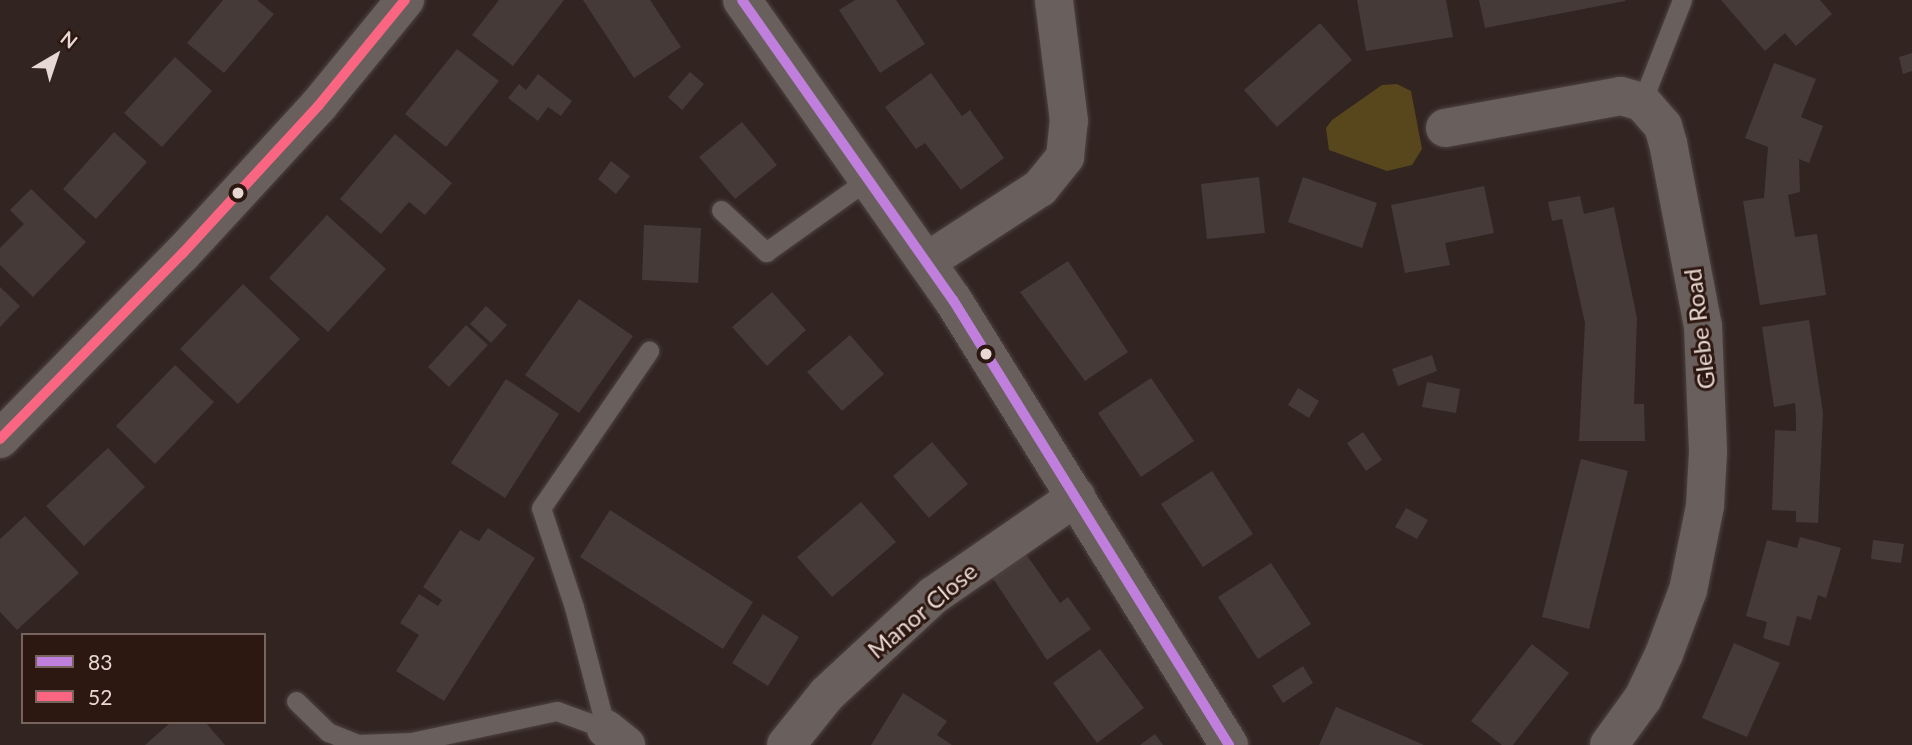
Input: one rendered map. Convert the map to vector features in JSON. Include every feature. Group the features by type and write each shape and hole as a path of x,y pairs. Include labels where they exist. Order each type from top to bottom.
{"street":[{"path":"0,439 191,244 319,106 405,0"},
{"path":"742,0 926,262 1076,497 1229,745"},
{"path":"926,262 1040,188 1065,158 1069,121 1054,0"},
{"path":"1445,128 1621,96 1642,102"},
{"name":"Glebe Road","path":"1609,745 1643,698 1688,590 1700,541 1708,465 1707,385 1696,288 1668,143 1663,126 1642,102"},
{"name":"Manor Close","path":"786,745 827,694 934,594 1076,497"}],"lane":[{"path":"1642,102 1682,0"},
{"path":"721,209 766,253 867,180"},
{"path":"616,737 541,508 649,351"},
{"path":"296,701 328,732 357,744 411,742 557,710 616,737"}],"shaded area":[{"path":"1397,84 1411,91 1422,149 1412,165 1387,171 1329,150 1326,128 1332,120 1382,85"}],"building":[{"path":"223,0 257,0 274,14 224,73 187,43"},
{"path":"499,0 564,0 513,66 472,35"},
{"path":"583,0 650,0 681,47 634,78"},
{"path":"855,0 896,0 925,44 880,73 839,10"},
{"path":"1357,0 1446,0 1453,37 1366,51"},
{"path":"1479,0 1625,0 1625,1 1485,28"},
{"path":"1721,0 1820,0 1832,14 1796,46 1785,33 1765,51"},
{"path":"1320,23 1352,60 1277,127 1244,90"},
{"path":"457,49 499,81 446,147 405,114"},
{"path":"1912,53 1912,71 1903,74 1899,57"},
{"path":"175,57 212,91 162,147 124,113"},
{"path":"1774,63 1816,79 1801,117 1823,126 1809,163 1799,159 1800,192 1788,195 1795,237 1817,234 1826,295 1760,305 1743,201 1764,198 1768,147 1745,138"},
{"path":"690,72 704,84 682,110 668,97"},
{"path":"931,73 962,116 970,110 1004,158 961,190 925,143 916,149 885,107"},
{"path":"538,74 572,101 561,116 548,107 538,121 508,98 519,84 526,90"},
{"path":"742,122 777,165 735,199 699,157"},
{"path":"114,132 147,162 96,219 63,189"},
{"path":"395,134 452,183 425,215 409,202 381,234 340,199"},
{"path":"611,161 630,176 616,194 598,179"},
{"path":"1259,177 1265,233 1207,239 1201,184"},
{"path":"1303,177 1377,203 1362,248 1288,222"},
{"path":"1484,186 1494,233 1445,243 1450,265 1405,273 1391,205"},
{"path":"31,189 86,242 33,297 0,265 0,248 24,224 10,210"},
{"path":"1580,196 1584,214 1614,207 1637,318 1634,404 1644,404 1645,441 1579,441 1585,323 1562,219 1552,221 1548,202"},
{"path":"327,215 386,269 328,332 269,278"},
{"path":"644,225 701,228 698,283 642,280"},
{"path":"1068,261 1128,352 1085,381 1020,292"},
{"path":"243,284 300,339 238,404 180,349"},
{"path":"0,287 20,306 0,327"},
{"path":"772,292 806,330 767,366 732,327"},
{"path":"579,299 633,336 579,413 525,375"},
{"path":"486,306 507,325 491,343 470,324"},
{"path":"1809,320 1823,413 1818,523 1796,522 1796,511 1772,510 1775,430 1796,431 1796,417 1795,403 1774,407 1762,327"},
{"path":"466,325 488,345 449,387 428,367"},
{"path":"850,335 884,374 842,411 807,372"},
{"path":"1432,355 1437,371 1398,386 1392,369"},
{"path":"175,365 214,402 155,464 116,426"},
{"path":"1151,378 1194,441 1141,477 1098,413"},
{"path":"506,379 559,414 505,498 451,463"},
{"path":"1427,382 1460,389 1456,413 1422,407"},
{"path":"1298,388 1319,401 1309,418 1288,405"},
{"path":"1363,432 1382,460 1366,471 1347,443"},
{"path":"932,442 968,484 929,518 893,476"},
{"path":"108,448 145,487 84,546 46,506"},
{"path":"1581,459 1628,471 1589,629 1542,617"},
{"path":"1212,471 1253,534 1203,567 1161,504"},
{"path":"861,502 896,542 832,597 797,557"},
{"path":"1406,508 1428,520 1417,539 1395,527"},
{"path":"610,510 753,602 723,649 580,557"},
{"path":"25,516 79,573 17,630 0,612 0,539"},
{"path":"488,528 535,558 444,701 396,671 419,635 400,623 419,594 438,606 442,600 423,587 460,530 479,541"},
{"path":"1800,537 1841,548 1826,598 1818,595 1811,620 1797,616 1789,646 1763,638 1767,622 1746,616 1767,540 1797,548"},
{"path":"1873,540 1904,544 1901,563 1871,559"},
{"path":"1026,554 1060,603 1068,597 1091,629 1047,660 992,577"},
{"path":"1271,563 1311,624 1258,659 1218,597"},
{"path":"763,614 799,637 768,686 732,663"},
{"path":"1734,643 1780,663 1747,737 1702,718"},
{"path":"1532,644 1569,673 1513,745 1502,745 1471,721"},
{"path":"1100,649 1144,708 1097,743 1053,683"},
{"path":"1303,666 1313,683 1283,703 1272,686"},
{"path":"903,693 947,721 937,735 952,745 871,745"},
{"path":"1336,707 1392,731 1424,745 1319,745"},
{"path":"169,724 207,724 225,745 145,745"},
{"path":"1155,734 1163,745 1140,745"}],"transit line":[{"name":"52","path":"0,439 182,254 319,105 405,0"},
{"name":"83","path":"742,0 953,300 1229,745"}]}
